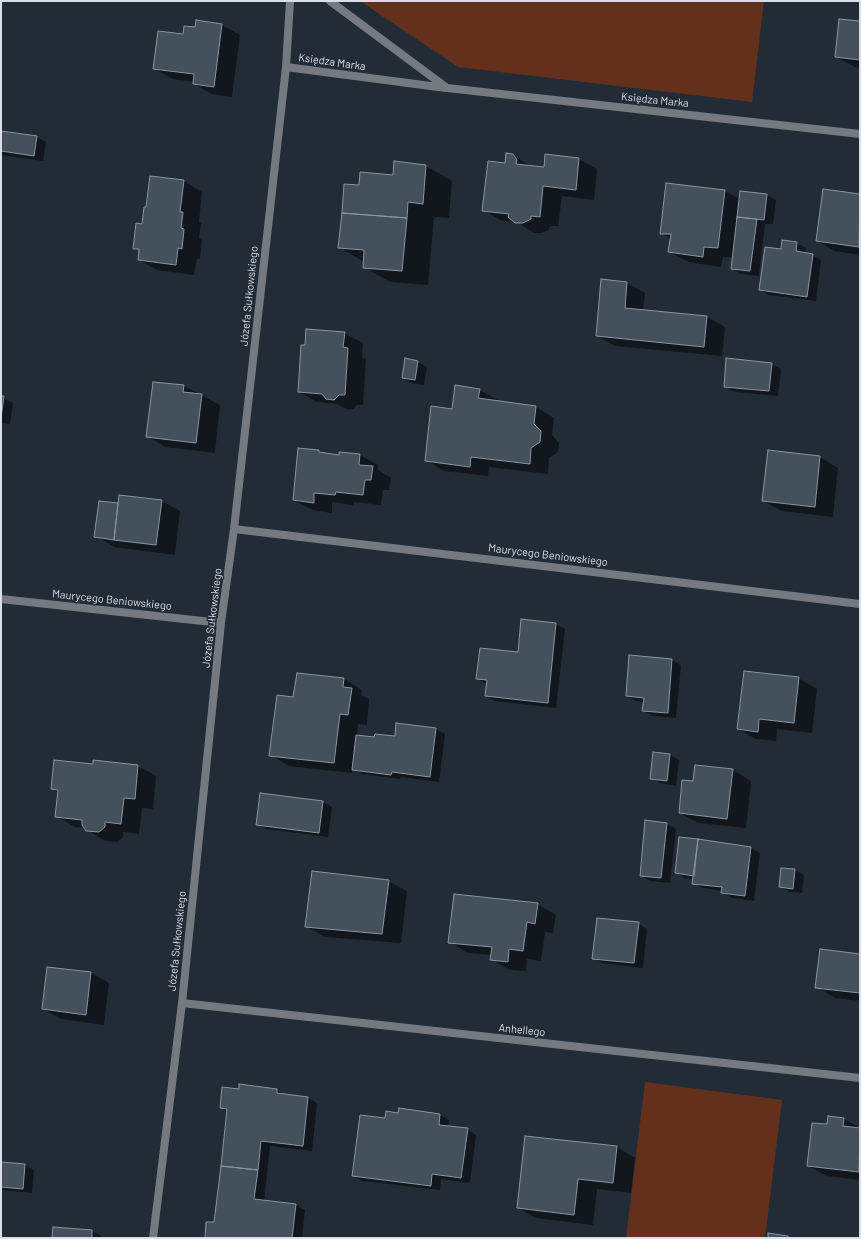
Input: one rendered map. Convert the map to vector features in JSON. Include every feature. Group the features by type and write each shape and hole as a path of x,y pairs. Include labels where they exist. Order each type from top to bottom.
{"street":[{"name":"Józefa Sułkowskiego","path":"153,1238 182,1003 221,623 234,529 286,67 290,1"},
{"path":"330,1 447,88"},
{"name":"Księdza Marka","path":"286,67 447,88 860,134"},
{"name":"Maurycego Beniowskiego","path":"234,529 860,604"},
{"name":"Maurycego Beniowskiego","path":"1,599 221,623"},
{"name":"Anhellego","path":"182,1003 860,1078"}],"shaded area":[{"path":"360,1 764,1 752,102 458,67"},
{"path":"645,1082 782,1100 765,1238 626,1238"}],"building":[{"path":"839,19 860,21 860,60 835,57"},
{"path":"196,20 222,24 214,87 193,84 194,74 153,69 158,31 183,34 184,26 195,27"},
{"path":"1,131 37,136 34,156 1,151"},
{"path":"506,153 513,154 517,160 516,164 544,167 545,154 579,158 576,190 543,186 540,217 531,216 531,219 523,223 515,223 508,217 509,214 482,211 488,161 505,163"},
{"path":"394,161 426,165 423,204 408,202 407,218 342,213 344,184 359,185 360,172 393,175"},
{"path":"150,176 184,180 180,212 183,212 181,228 184,229 182,249 178,248 176,265 138,260 139,249 133,249 136,223 142,224 144,207 146,207"},
{"path":"666,183 725,190 718,248 704,247 703,257 668,252 671,234 660,234"},
{"path":"823,189 860,194 859,247 816,241"},
{"path":"740,191 767,194 764,220 737,217"},
{"path":"342,213 407,218 402,271 363,268 364,250 338,248"},
{"path":"737,217 757,219 750,271 731,269"},
{"path":"782,240 797,242 796,251 813,254 807,297 759,290 765,247 781,249"},
{"path":"601,279 627,282 625,308 707,316 704,347 596,336"},
{"path":"306,329 345,332 343,347 348,348 345,395 339,395 334,400 326,399 322,394 298,392 301,345 305,345"},
{"path":"405,358 418,361 415,380 402,378"},
{"path":"726,358 772,363 769,391 724,387"},
{"path":"153,382 184,385 183,392 202,394 196,443 146,437"},
{"path":"455,385 480,389 478,398 536,406 534,424 541,431 540,442 531,448 530,464 471,457 470,467 425,461 431,406 452,409"},
{"path":"1,396 4,396 1,418"},
{"path":"298,448 319,450 319,452 339,455 339,452 360,454 359,465 373,466 371,480 365,480 363,495 336,492 335,495 314,493 314,503 293,500"},
{"path":"768,450 820,456 815,507 762,501"},
{"path":"119,495 162,500 156,545 114,540"},
{"path":"99,501 118,503 114,540 94,537"},
{"path":"521,619 556,623 548,703 485,696 487,680 476,679 480,648 518,652"},
{"path":"629,655 672,659 668,713 642,711 644,698 626,696"},
{"path":"744,671 799,677 794,723 759,719 758,732 737,729"},
{"path":"297,673 344,678 343,687 352,688 348,715 340,714 334,763 269,756 277,695 293,697"},
{"path":"396,723 436,728 430,777 392,772 391,775 352,770 356,735 374,737 375,734 395,736"},
{"path":"653,752 670,754 667,781 650,779"},
{"path":"54,760 93,764 93,760 138,765 135,799 124,798 121,824 105,822 105,827 99,832 86,831 82,825 82,820 55,817 58,790 51,789"},
{"path":"695,765 733,769 727,819 679,813 682,780 693,781"},
{"path":"260,793 323,801 319,833 256,825"},
{"path":"645,820 667,823 661,878 640,876"},
{"path":"679,837 698,839 694,876 675,873"},
{"path":"698,839 751,847 745,896 721,893 722,887 692,884"},
{"path":"781,868 795,869 793,889 779,887"},
{"path":"312,871 389,880 382,934 305,927"},
{"path":"454,894 538,903 535,924 527,922 523,951 509,949 508,962 490,960 492,947 448,943"},
{"path":"597,918 639,922 634,963 592,959"},
{"path":"820,949 860,954 860,993 815,988"},
{"path":"47,967 91,972 86,1015 42,1009"},
{"path":"239,1084 277,1089 277,1093 308,1097 303,1146 261,1141 258,1170 221,1166 227,1109 220,1108 222,1087 239,1089"},
{"path":"399,1108 440,1114 439,1125 468,1128 461,1178 432,1174 431,1186 352,1176 360,1115 385,1118 386,1111 398,1113"},
{"path":"828,1116 844,1118 843,1126 860,1128 859,1172 807,1166 812,1123 827,1124"},
{"path":"525,1136 617,1146 613,1183 578,1179 574,1215 517,1208"},
{"path":"1,1162 25,1164 23,1189 1,1187"},
{"path":"221,1166 258,1170 254,1199 296,1204 292,1238 205,1238 206,1222 214,1222"},
{"path":"53,1227 92,1230 92,1238 52,1238"},
{"path":"768,1233 788,1236 788,1238 768,1238"}]}
